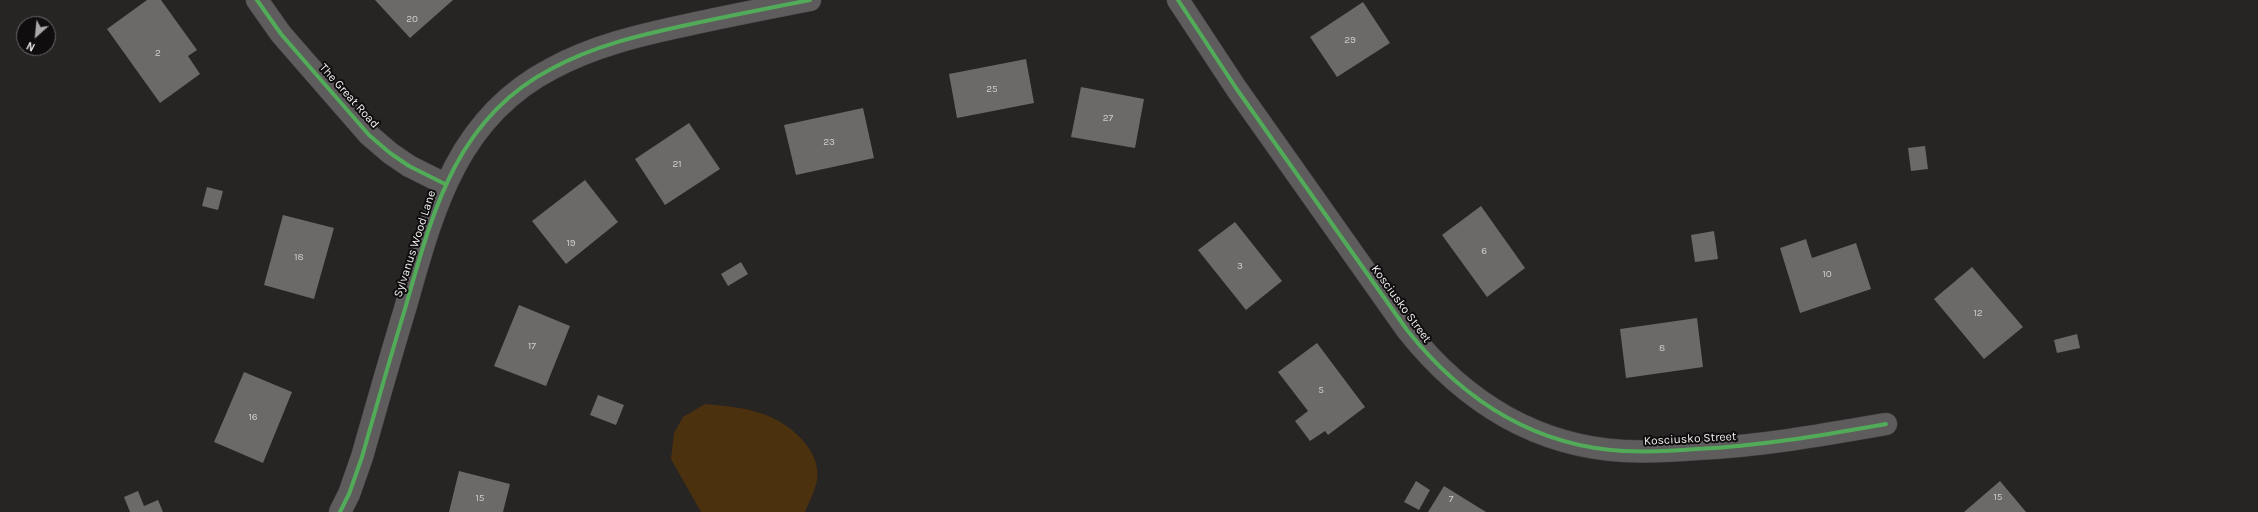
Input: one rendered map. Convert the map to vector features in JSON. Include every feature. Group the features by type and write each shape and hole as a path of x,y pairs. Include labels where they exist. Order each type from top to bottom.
{"street":[{"name":"The Great Road","path":"257,0 281,34 370,135 403,162 445,184"},
{"name":"Sylvanus Wood Lane","path":"340,512 349,494 362,457 425,238 445,184 470,139 516,92 549,69 592,50 632,38 810,0"},
{"name":"Kosciusko Street","path":"1178,0 1236,88 1406,330 1430,358 1456,384 1486,406 1518,423 1552,437 1587,446 1623,451 1731,447 1802,439 1886,424"}],"shaded area":[{"path":"705,404 742,408 763,414 783,423 801,439 809,448 817,469 816,484 805,512 701,512 671,459 674,433 683,417"}],"building":[{"path":"147,0 161,0 197,50 188,56 200,74 160,103 107,29"},
{"path":"375,0 453,0 410,38"},
{"path":"1363,2 1390,43 1337,77 1310,37"},
{"path":"1026,59 1034,103 957,118 949,74"},
{"path":"1081,87 1144,99 1135,148 1071,137"},
{"path":"863,108 874,158 796,175 784,125"},
{"path":"689,123 720,169 665,205 635,159"},
{"path":"1925,146 1928,169 1911,171 1908,148"},
{"path":"585,180 618,222 566,264 532,221"},
{"path":"207,187 223,191 218,210 202,206"},
{"path":"1481,206 1525,268 1487,297 1442,235"},
{"path":"283,215 334,228 314,299 264,285"},
{"path":"1235,222 1282,281 1246,310 1198,250"},
{"path":"1714,231 1718,259 1695,262 1691,235"},
{"path":"1806,239 1812,258 1856,243 1871,289 1800,313 1780,248"},
{"path":"741,262 748,274 728,286 721,274"},
{"path":"1972,267 2023,327 1984,359 1934,299"},
{"path":"519,305 570,326 546,386 494,366"},
{"path":"1697,318 1703,367 1626,378 1620,329"},
{"path":"2077,334 2080,348 2057,353 2054,340"},
{"path":"1317,343 1365,407 1328,435 1325,431 1310,441 1295,421 1308,411 1278,372"},
{"path":"244,372 292,392 263,463 214,442"},
{"path":"598,395 624,405 616,425 590,415"},
{"path":"459,471 510,484 503,512 449,512"},
{"path":"1416,481 1430,490 1419,510 1404,502"},
{"path":"2000,481 2026,512 1964,512"},
{"path":"1444,486 1486,512 1428,512"},
{"path":"138,491 144,506 158,500 163,512 130,512 124,497"}],"cycle path":[{"path":"257,0 281,34 369,135 390,153 409,166 445,184"},
{"path":"340,512 349,494 362,457 415,273 438,204 452,172 470,142 491,114 518,90 551,69 583,54 634,37 810,0"},
{"path":"1178,0 1236,88 1407,330 1428,355 1451,377 1476,397 1502,414 1530,429 1559,440 1591,447 1624,451 1721,448 1768,443 1886,424"}]}
